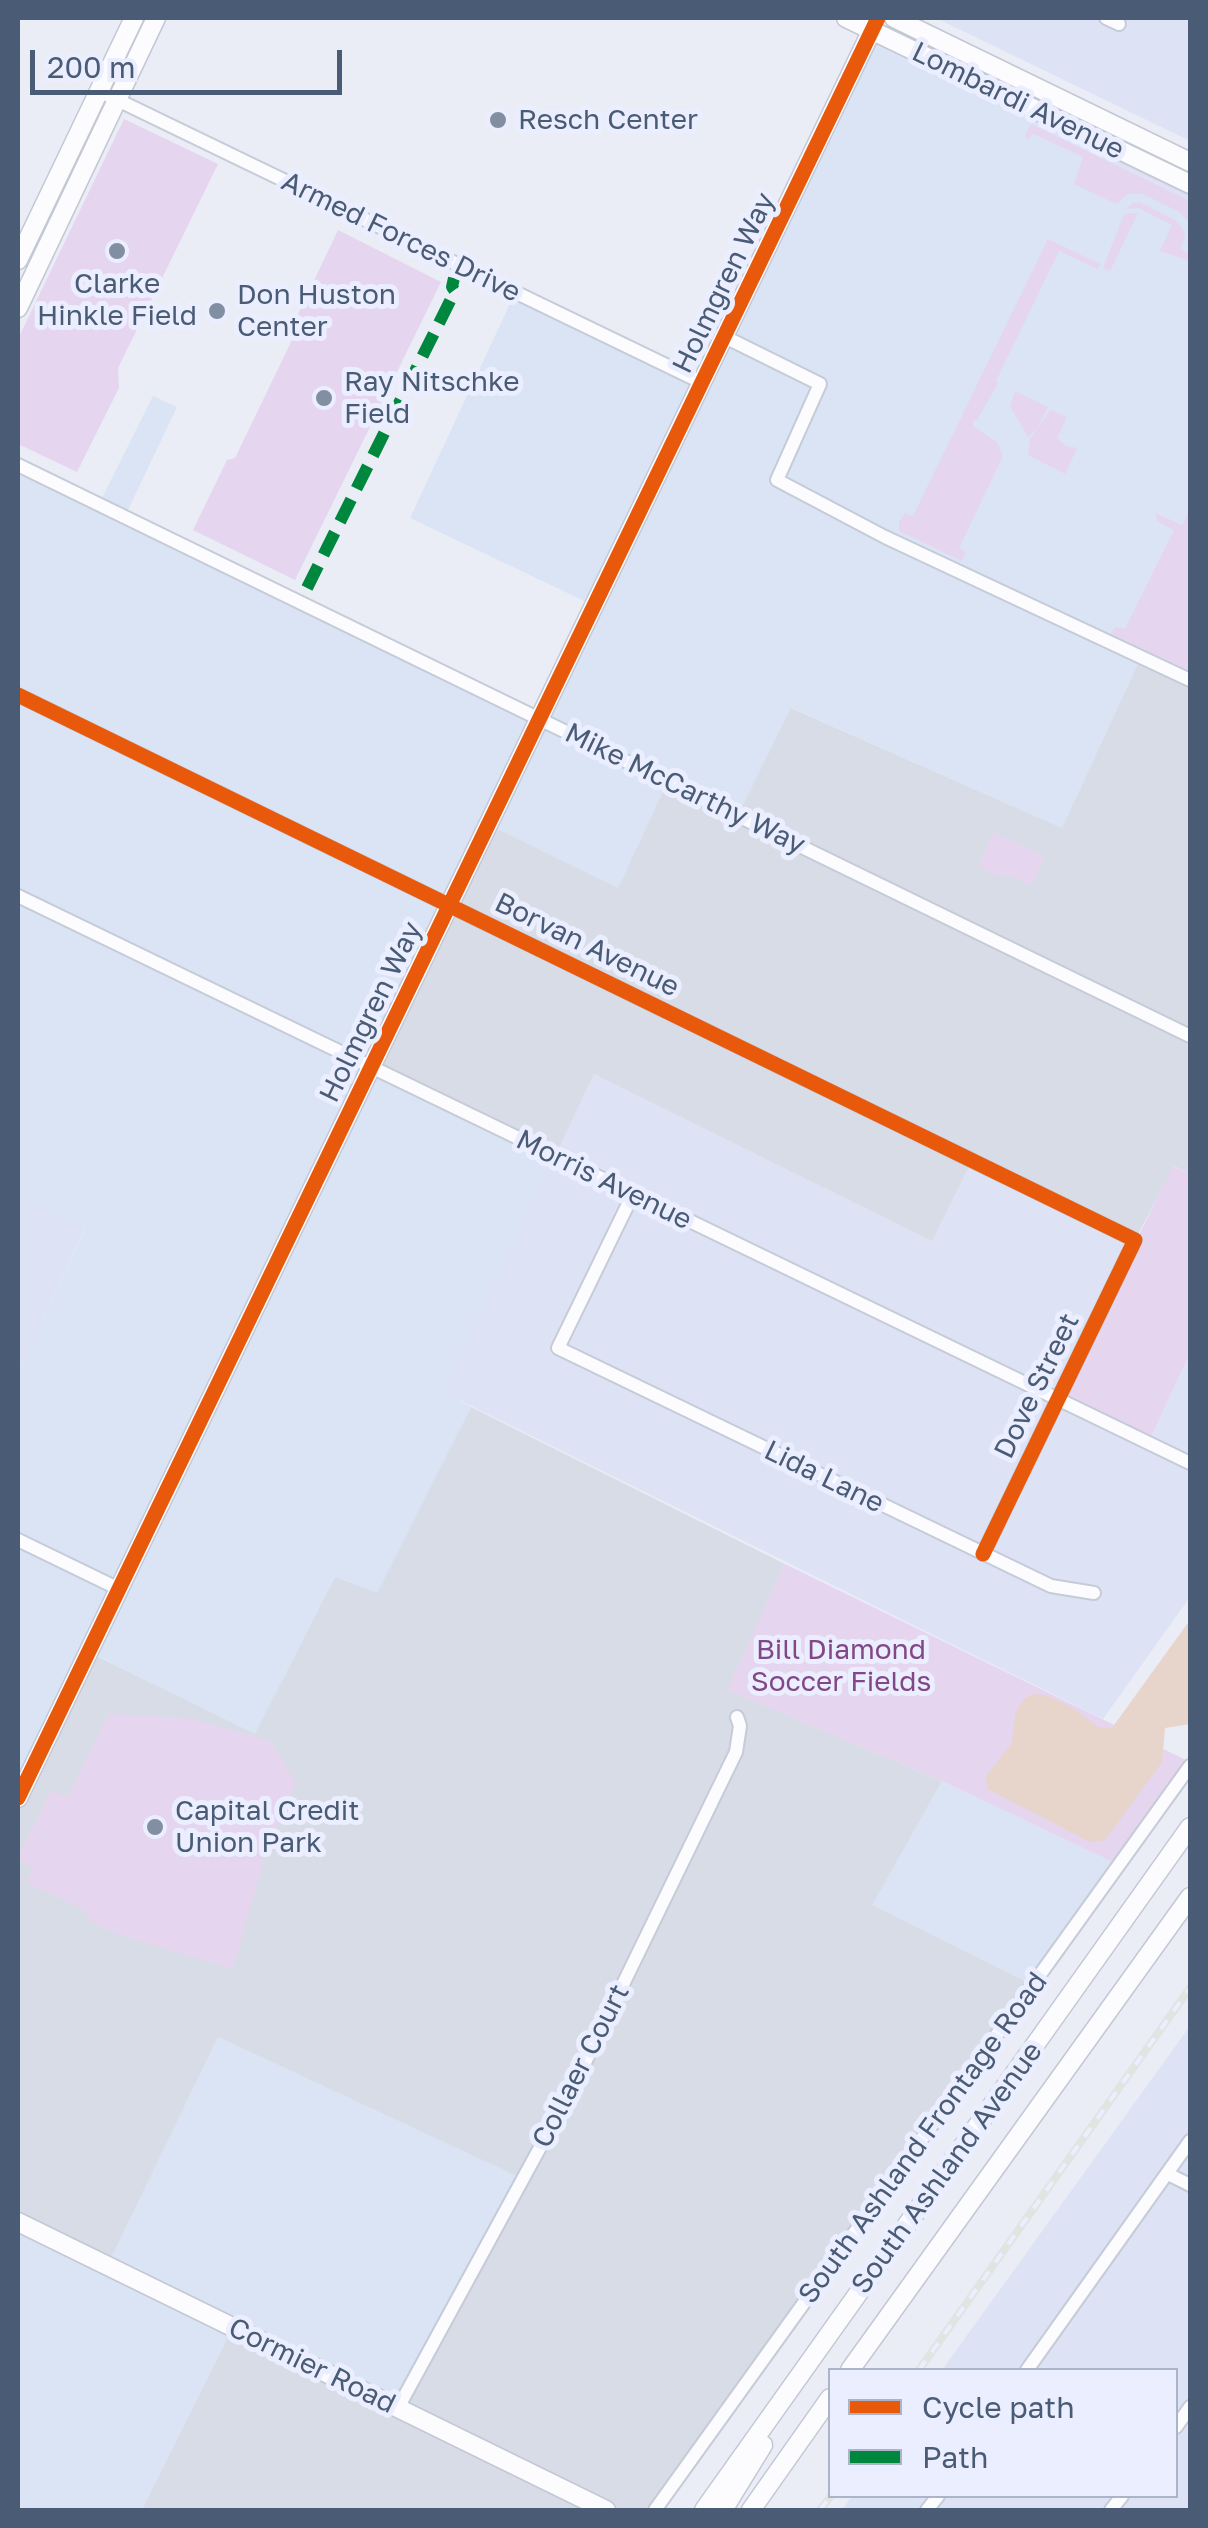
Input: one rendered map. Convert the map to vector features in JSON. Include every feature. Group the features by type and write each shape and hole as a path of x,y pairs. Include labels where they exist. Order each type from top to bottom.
{"street":[{"path":"18,308 108,96 134,18"},
{"path":"18,260 108,96 156,18"},
{"name":"Lombardi Avenue","path":"846,18 875,24 1190,184"},
{"name":"Lombardi Avenue","path":"894,18 1190,162"},
{"name":"Holmgren Way","path":"18,1798 875,24"},
{"name":"Armed Forces Drive","path":"108,96 704,383"},
{"path":"726,337 820,384 777,480 885,537 1190,680"},
{"name":"Mike McCarthy Way","path":"18,464 1190,1036"},
{"name":"Borvan Avenue","path":"18,695 1135,1240"},
{"name":"Morris Avenue","path":"18,896 1190,1463"},
{"name":"Lida Lane","path":"633,1194 558,1348 1051,1586 1094,1593"},
{"name":"Dove Street","path":"984,1554 1135,1240"},
{"path":"18,1540 119,1589"},
{"name":"Collaer Court","path":"398,2408 573,2087 736,1752 740,1726 737,1716"},
{"name":"South Ashland Frontage Road","path":"655,2510 1190,1766"},
{"name":"South Ashland Avenue","path":"704,2510 1190,1827"},
{"name":"South Ashland Avenue","path":"851,2368 1190,1897"},
{"path":"1028,2368 1190,2142"},
{"path":"1168,2174 1190,2186"},
{"name":"Cormier Road","path":"18,2222 606,2510"},
{"path":"724,2510 795,2382"},
{"path":"751,2510 828,2401"}],"shaded area":[{"path":"936,18 1190,18 1190,141"},
{"path":"872,30 1190,184 1190,680 1141,657 1062,828 792,708 738,815 668,782 618,888 490,826 555,1156 442,1391 471,1407 377,1594 335,1577 255,1735 89,1652 18,1798 18,1371 86,1228 18,1195 18,465 99,504 153,396 177,407 125,516 540,719 595,606 410,518 515,293 704,382"},
{"path":"1141,657 1190,680 1190,1174 1174,1166 1135,1240 972,1160 932,1241 594,1074 555,1156 372,1067 489,825 618,888 668,781 738,815 791,708 1062,828"},
{"path":"594,1074 932,1240 971,1160 1135,1240 1148,1442 1190,1353 1190,1597 1103,1719 441,1391"},
{"path":"18,1195 86,1227 18,1371"},
{"path":"471,1407 785,1564 728,1690 942,1781 872,1905 1033,1985 655,2510 142,2510 233,2327 398,2407 523,2179 218,2037 107,2266 18,2222 18,1798 88,1652 255,1734 335,1577 377,1593"},
{"path":"1190,1620 1190,1724 1165,1728 1162,1762 1105,1840 1084,1839 988,1789 986,1776 1012,1743 1015,1714 1024,1699 1033,1694 1045,1695 1068,1705 1098,1727 1112,1728"},
{"path":"942,1781 1119,1865 1033,1985 871,1905"},
{"path":"1190,2026 1190,2510 927,2510 911,2498 1178,2498 1178,2368 943,2368"},
{"path":"218,2037 523,2179 398,2408 233,2328 142,2510 18,2510 18,2222 107,2265"},
{"path":"851,2498 911,2498 928,2509 842,2510"}],"green space":[{"path":"1037,118 1190,192 1190,197 1033,121"},
{"name":"Clarke Hinkle Field","path":"124,119 218,164 118,368 119,388 77,472 18,444 18,339"},
{"path":"1031,124 1190,201 1190,223 1179,212 1143,194 1128,194 1116,204 1074,184 1083,157 1034,134 1027,140 1025,135"},
{"path":"1140,202 1175,220 1183,229 1185,238 1180,249 1190,254 1190,261 1160,251 1172,225 1138,208 1126,209"},
{"path":"1138,213 1110,271 1103,268 1124,214"},
{"name":"Ray Nitschke Field","path":"338,230 441,282 295,580 193,530 227,460 235,458 293,338 290,331"},
{"path":"1048,239 1100,264 1098,269 1059,251 998,383 973,421 973,426 997,442 1003,456 959,548 966,552 962,561 899,531 899,522 905,513 913,516"},
{"path":"1015,391 1048,407 1028,437 1010,406"},
{"path":"1050,410 1067,417 1057,438 1066,446 1077,448 1065,474 1028,455 1030,439"},
{"path":"1190,509 1190,671 1111,634 1115,627 1125,629 1174,530 1157,521 1155,513 1182,525"},
{"path":"993,832 1045,857 1031,886 978,866"},
{"path":"1173,1166 1190,1174 1190,1353 1148,1443 1058,1399"},
{"name":"Bill Diamond Soccer Fields","path":"785,1564 1190,1762 1119,1865 942,1781 727,1690"},
{"name":"Capital Credit Union Park","path":"108,1714 188,1718 271,1741 296,1783 265,1855 233,1969 116,1934 91,1923 86,1911 26,1882 33,1868 18,1858 51,1790 67,1798"}],"railway":[{"path":"920,2368 1190,1988"},
{"path":"820,2510 829,2498"}],"marked path":[{"path":"307,588 455,291 454,278"}],"cycle path":[{"path":"18,1798 878,18"},
{"path":"18,695 1135,1240 983,1554"}],"place":[{"name":"Resch Center","path":"498,120"},
{"name":"Clarke Hinkle Field","path":"117,251"},
{"name":"Don Huston Center","path":"217,311"},
{"name":"Ray Nitschke Field","path":"324,398"},
{"name":"Capital Credit Union Park","path":"155,1827"}]}
